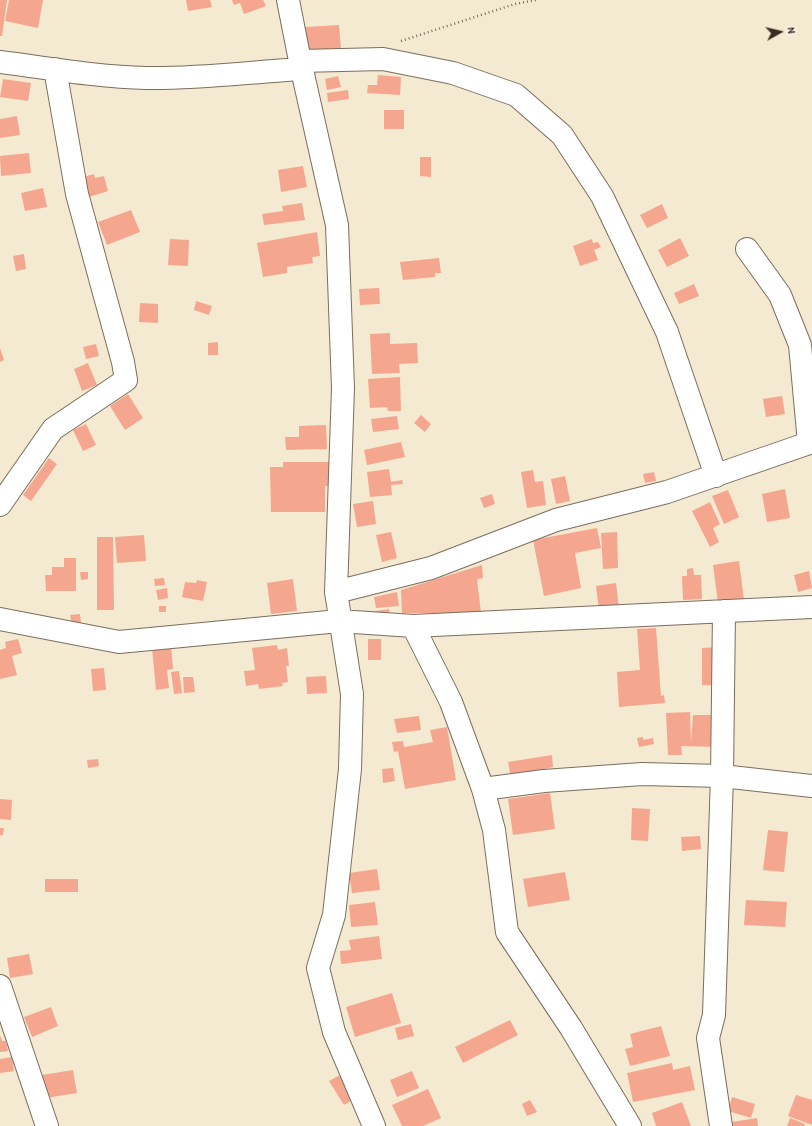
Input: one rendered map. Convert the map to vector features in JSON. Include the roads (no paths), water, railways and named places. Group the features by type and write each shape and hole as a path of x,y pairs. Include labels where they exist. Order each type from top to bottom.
{"street":[{"path":"288,0 337,226 343,388 336,592 339,621 352,694 350,769 334,915 318,968 334,1032 374,1126"},
{"path":"0,62 113,76 153,78 180,77 301,65 382,59 453,73 516,95 562,134 602,196 667,332 716,476"},
{"path":"0,505 52,429 126,380 123,362 77,194 55,69"},
{"path":"336,592 431,568 556,520 667,492 811,443 800,345 780,295 747,249"},
{"path":"0,619 119,642 339,621 412,626 812,607"},
{"path":"722,1126 708,1038 714,1015 722,776 724,611"},
{"path":"412,626 451,702 483,789 494,830 507,932 571,1028 630,1126"},
{"path":"483,789 544,781 642,774 722,776 812,786"},
{"path":"2,997 47,1126"}]}
